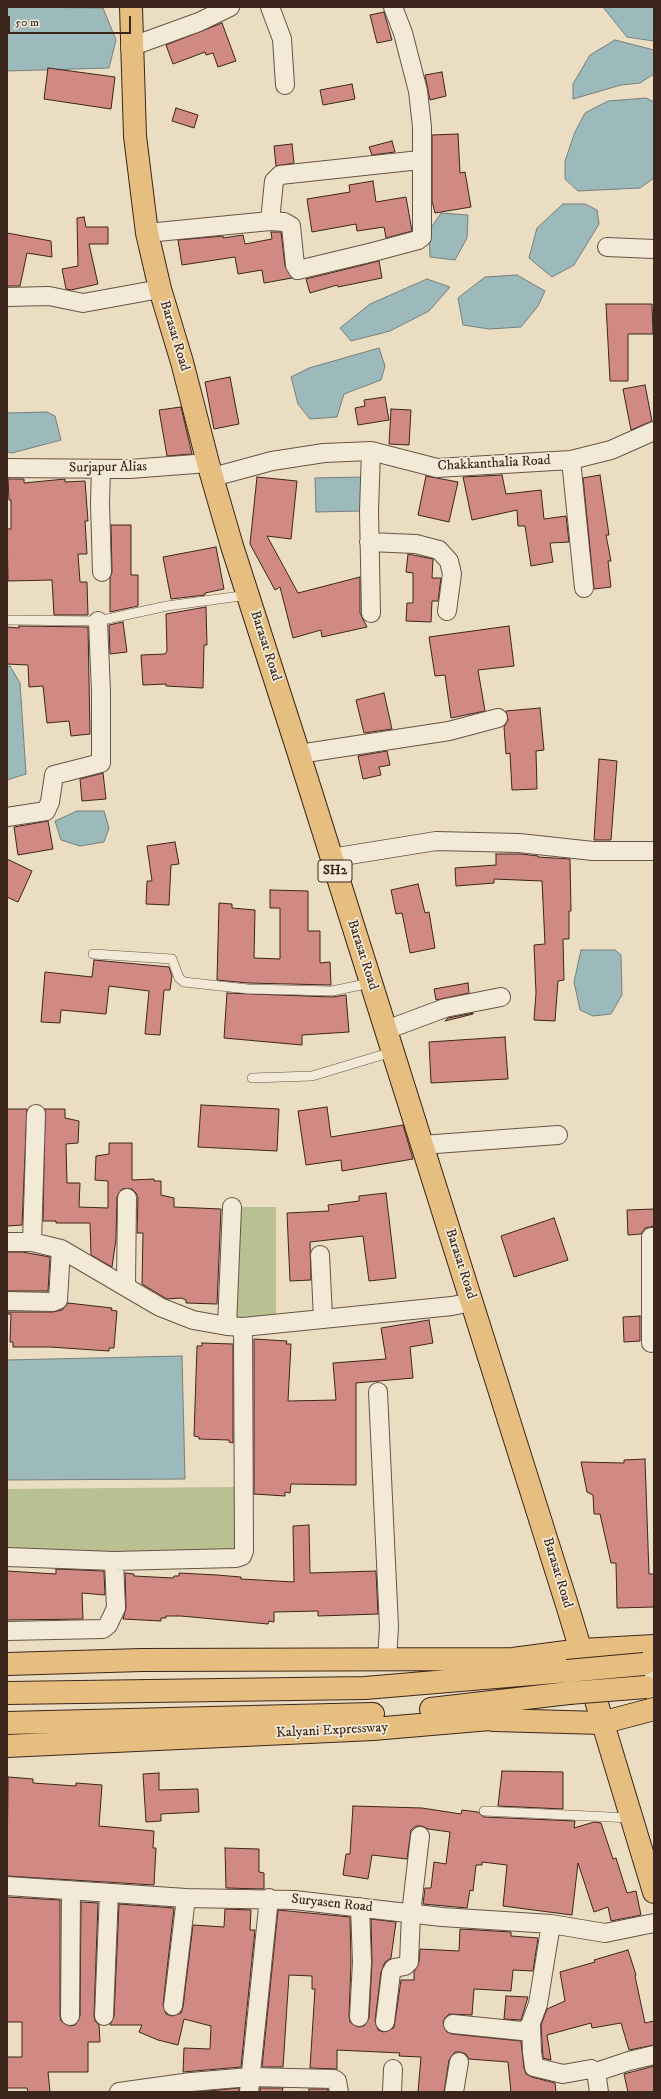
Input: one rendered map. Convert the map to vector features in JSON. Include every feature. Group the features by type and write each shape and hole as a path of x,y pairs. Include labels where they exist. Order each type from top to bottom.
{"main road":[{"name":"Barasat Road","path":"131,7 130,47 135,136 147,233 160,289 182,362 232,546 386,1030 654,1892"},
{"path":"7,1664 142,1660 513,1659 580,1650 651,1658"},
{"path":"7,1693 365,1688 567,1670 651,1658"},
{"path":"7,1723 395,1713 569,1693 650,1686"},
{"name":"Kalyani Expressway","path":"7,1746 373,1729 490,1719 602,1723 654,1709"}],"street":[{"path":"130,47 199,22 230,7"},
{"path":"270,7 282,39 285,85"},
{"path":"147,233 270,221 284,222 291,226 295,265 298,270 418,240 423,233 420,160 422,128 418,91 403,34 393,7"},
{"path":"270,221 274,181 280,175 420,160"},
{"path":"606,247 654,249"},
{"path":"7,296 49,296 83,303 160,289"},
{"name":"Chakkanthalia Road","path":"211,470 324,453 371,452 437,468 571,460 611,450 654,431"},
{"path":"371,452 370,542 372,613"},
{"path":"571,460 584,588"},
{"name":"Surjapur Alias","path":"7,468 211,470"},
{"path":"101,469 100,503 102,572"},
{"path":"370,542 416,544 439,550 450,561 452,574 447,611"},
{"path":"7,817 46,810 50,802 54,775 101,763 101,699 98,621"},
{"path":"299,754 449,731 498,718"},
{"path":"331,858 436,841 519,843 593,851 654,851"},
{"path":"386,1030 445,1008 501,997"},
{"path":"32,1242 36,1114"},
{"path":"422,1145 558,1135"},
{"path":"126,1285 127,1198"},
{"path":"7,1557 114,1561 236,1558 242,1556 244,1551 232,1207"},
{"path":"651,1343 651,1237 654,1237"},
{"path":"7,1242 32,1242 61,1249 85,1264 126,1285 160,1307 193,1320 235,1327 452,1306 471,1302"},
{"path":"7,1301 53,1302 58,1300 61,1249"},
{"path":"320,1254 323,1318"},
{"path":"378,1392 389,1620 387,1660"},
{"path":"7,1631 103,1629 108,1625 116,1608 114,1561"},
{"path":"385,2022 391,1972 394,1968 405,1966 409,1962 411,1914 420,1836"},
{"name":"Suryasen Road","path":"7,1886 186,1898 269,1898 442,1917 551,1924 605,1933 654,1923"},
{"path":"70,2016 71,1890"},
{"path":"104,2016 109,1893"},
{"path":"173,2006 186,1898"},
{"path":"250,2084 269,1898"},
{"path":"359,2017 362,1962 360,1907"},
{"path":"551,1924 538,2004 531,2026 534,2067 563,2074 591,2069 596,2072 629,2061 654,2055"},
{"path":"453,2024 522,2030 531,2026"},
{"path":"454,2092 459,2062"},
{"path":"392,2092 393,2069"},
{"path":"596,2072 599,2092"},
{"path":"118,2092 191,2082 250,2084 334,2079 338,2081 339,2092"}],"lane":[{"path":"7,620 98,621 168,606 248,595"},
{"path":"93,954 172,959 179,978 184,982 248,989 332,991 371,983"},
{"path":"252,1078 312,1076 392,1052"},
{"path":"484,1811 632,1818"}],"green space":[{"path":"235,1207 276,1207 276,1319 234,1323"},
{"path":"235,1487 237,1552 7,1552 7,1489"}],"water":[{"path":"7,7 103,8 116,40 109,68 7,71"},
{"path":"603,7 654,7 654,41 627,37"},
{"path":"615,40 654,50 654,74 640,83 621,85 573,99 573,84 590,55"},
{"path":"646,98 654,102 654,178 640,188 578,191 565,179 565,161 575,132 585,113 608,101"},
{"path":"563,204 585,204 597,210 599,224 574,265 552,277 529,258 537,228"},
{"path":"441,213 468,215 467,238 455,260 430,257 429,231"},
{"path":"517,275 545,291 538,306 521,327 489,329 463,325 458,298 485,277"},
{"path":"427,279 450,287 429,311 390,331 351,341 340,328 370,304"},
{"path":"379,348 385,366 381,380 344,394 337,417 310,419 298,404 291,377 309,368"},
{"path":"47,412 55,416 61,440 12,453 7,452 7,413"},
{"path":"363,477 362,511 316,512 315,478"},
{"path":"10,666 20,683 26,774 7,780 7,667"},
{"path":"77,811 104,811 109,828 104,842 80,846 61,840 55,821"},
{"path":"581,950 615,950 621,955 622,995 611,1014 593,1016 580,1010 574,982"},
{"path":"182,1356 185,1479 7,1480 7,1360"}],"building":[{"path":"384,12 392,40 377,43 370,15"},
{"path":"222,23 236,61 218,67 213,53 206,55 205,52 173,64 166,45"},
{"path":"48,68 115,77 111,109 44,99"},
{"path":"442,72 446,96 430,100 425,75"},
{"path":"352,84 355,99 323,105 320,90"},
{"path":"176,108 198,115 194,128 172,121"},
{"path":"458,134 460,173 465,172 471,207 435,213 432,201 432,135"},
{"path":"392,141 395,152 372,155 369,147"},
{"path":"292,144 294,163 276,166 274,146"},
{"path":"373,181 376,202 406,197 412,231 386,238 384,227 357,231 356,224 312,232 307,199 350,192 349,185"},
{"path":"84,217 86,227 108,227 108,244 89,244 98,284 71,290 66,289 62,269 78,266 77,218"},
{"path":"271,232 281,232 285,266 292,278 264,283 262,270 238,274 235,257 182,265 178,240 223,236 223,238 243,235 245,244 272,239"},
{"path":"7,233 51,241 52,257 27,253 20,286 7,286"},
{"path":"379,261 382,278 338,287 337,285 310,293 306,279"},
{"path":"606,304 652,304 653,334 628,334 628,381 610,381"},
{"path":"230,377 239,424 214,429 205,382"},
{"path":"645,385 652,421 631,430 623,389"},
{"path":"385,397 389,420 358,425 355,408 365,406 364,400"},
{"path":"181,407 192,454 167,456 159,410"},
{"path":"391,409 411,410 409,445 389,444"},
{"path":"502,475 506,494 541,490 544,519 566,516 569,542 550,543 553,562 531,566 525,526 518,526 517,510 472,520 463,477"},
{"path":"600,475 609,535 606,535 611,561 608,561 611,587 594,589 583,478"},
{"path":"426,476 458,482 449,522 418,515"},
{"path":"257,477 297,481 291,539 267,536 298,593 360,577 360,613 367,627 322,637 321,630 293,638 280,587 275,590 250,544"},
{"path":"8,479 24,479 24,483 65,479 65,482 85,481 88,521 85,521 87,554 78,554 80,582 87,582 88,615 54,615 52,580 8,581 7,529 11,529 11,500 9,500"},
{"path":"111,525 131,525 131,575 138,575 138,606 110,612 110,578 112,572"},
{"path":"216,547 224,589 205,593 205,595 171,599 163,557"},
{"path":"408,554 433,559 432,578 441,578 438,601 432,601 431,622 406,621 407,603 413,603 413,573 406,572"},
{"path":"206,607 207,645 204,645 203,688 166,686 166,684 143,685 141,655 165,654 167,651 166,614"},
{"path":"123,622 127,652 110,654 109,625"},
{"path":"19,626 88,627 90,734 71,736 69,721 47,723 43,686 29,687 28,665 7,664 7,627 19,628"},
{"path":"509,626 514,666 478,670 485,711 451,718 445,675 435,676 429,637"},
{"path":"384,693 392,729 364,733 356,700"},
{"path":"540,708 544,750 536,751 537,789 512,790 510,753 506,754 504,727 508,720 506,711"},
{"path":"387,751 390,765 379,767 381,775 363,779 358,756"},
{"path":"599,759 617,761 611,840 594,840"},
{"path":"103,773 106,799 82,801 80,779"},
{"path":"48,821 53,849 18,855 14,827"},
{"path":"175,842 179,864 171,865 169,905 146,904 147,881 152,881 147,846"},
{"path":"496,854 521,854 538,857 570,859 571,911 569,911 569,939 563,939 564,980 558,981 555,1021 534,1020 536,993 534,945 545,944 542,881 494,879 494,883 456,886 455,868 496,865"},
{"path":"7,859 32,871 18,902 7,897"},
{"path":"418,884 425,913 429,912 435,948 410,953 402,913 396,914 391,890"},
{"path":"270,890 308,891 308,931 320,931 320,963 330,962 331,985 248,983 217,980 219,903 232,904 232,908 255,910 254,958 280,959 280,908 270,908"},
{"path":"94,960 169,967 172,976 170,990 164,990 160,1035 145,1034 149,991 109,986 106,1014 61,1010 60,1023 41,1022 45,972 92,977"},
{"path":"468,983 469,993 436,1000 434,989"},
{"path":"227,993 332,997 346,995 349,1032 302,1035 302,1045 224,1038"},
{"path":"473,1014 445,1021 448,1018"},
{"path":"505,1037 508,1079 431,1083 429,1042"},
{"path":"201,1105 279,1109 277,1151 198,1147"},
{"path":"327,1107 331,1137 403,1125 413,1159 342,1171 341,1160 306,1165 298,1111"},
{"path":"7,1109 27,1109 22,1225 7,1226"},
{"path":"45,1109 65,1109 65,1118 79,1121 78,1143 66,1144 67,1183 80,1183 79,1207 108,1208 108,1181 95,1180 96,1156 109,1154 109,1143 132,1143 132,1180 154,1179 154,1181 161,1181 161,1195 174,1198 174,1207 221,1209 217,1304 186,1303 186,1300 181,1298 167,1299 142,1284 143,1233 137,1233 138,1198 132,1189 122,1189 117,1197 116,1239 112,1267 91,1255 90,1223 56,1223 56,1221 43,1221"},
{"path":"386,1193 396,1278 369,1281 363,1236 310,1242 311,1280 290,1281 287,1213 329,1211 328,1205 359,1201 359,1196"},
{"path":"654,1209 654,1226 645,1228 641,1234 628,1235 627,1210"},
{"path":"554,1218 568,1260 514,1277 501,1236"},
{"path":"7,1252 22,1252 50,1257 48,1291 7,1291"},
{"path":"68,1303 112,1308 111,1310 117,1311 114,1348 109,1348 109,1351 50,1347 13,1347 13,1342 10,1342 11,1314 7,1314 7,1312 53,1312 62,1310"},
{"path":"640,1316 640,1341 624,1342 623,1317"},
{"path":"429,1320 433,1343 410,1347 413,1378 356,1383 356,1485 291,1484 290,1493 285,1492 285,1496 254,1494 254,1339 287,1341 286,1344 291,1344 288,1401 336,1400 333,1363 386,1359 381,1328"},
{"path":"202,1343 233,1344 233,1443 229,1442 229,1440 199,1439 199,1437 194,1436 197,1346 202,1346"},
{"path":"645,1459 649,1574 654,1574 654,1607 617,1608 616,1563 611,1563 600,1514 594,1514 593,1495 587,1492 581,1462 624,1463 624,1460"},
{"path":"309,1525 310,1573 376,1571 378,1614 318,1616 318,1611 274,1612 274,1622 269,1621 268,1624 181,1616 166,1616 166,1618 161,1618 161,1621 123,1619 126,1608 125,1573 134,1574 134,1576 173,1578 174,1576 179,1576 179,1573 217,1575 241,1577 241,1579 294,1582 293,1526"},
{"path":"56,1569 104,1571 105,1595 82,1593 83,1619 7,1620 7,1571 56,1574"},
{"path":"502,1771 563,1772 563,1809 498,1806"},
{"path":"159,1773 159,1790 198,1789 199,1812 161,1814 161,1821 146,1822 143,1774"},
{"path":"8,1777 33,1779 33,1783 76,1786 76,1783 102,1785 99,1826 154,1831 153,1848 156,1848 154,1885 7,1876"},
{"path":"353,1806 422,1808 461,1814 462,1810 478,1812 484,1817 575,1821 574,1828 594,1822 601,1823 613,1859 616,1858 627,1893 636,1891 641,1915 611,1921 608,1907 594,1912 578,1863 572,1915 503,1906 507,1865 482,1862 482,1865 476,1865 473,1891 470,1890 467,1908 423,1904 425,1888 431,1888 434,1862 446,1864 450,1832 428,1829 422,1826 416,1826 411,1830 407,1859 372,1855 368,1879 343,1875 346,1854 350,1854"},
{"path":"225,1848 259,1849 259,1872 264,1873 264,1889 226,1888"},
{"path":"7,1897 60,1900 60,2016 61,2021 70,2026 75,2025 80,2016 81,1902 98,1903 94,2016 95,2021 99,2025 100,2042 88,2042 88,2072 48,2072 50,2092 28,2092 27,2088 7,2088 7,2057 22,2057 22,2022 7,2022"},
{"path":"119,1904 174,1908 163,2005 166,2014 172,2016 181,2013 183,2007 193,1925 224,1927 225,1909 251,1910 250,1930 255,1930 241,2067 183,2072 184,2048 210,2049 211,2026 184,2019 178,2045 158,2040 139,2032 142,2025 110,2025 114,2016"},
{"path":"278,1910 350,1917 351,1962 349,2016 350,2022 358,2027 364,2026 369,2018 372,1962 371,1919 396,1922 391,1958 385,1962 381,1972 375,2021 378,2030 384,2032 394,2028 401,1980 414,1980 414,1972 419,1962 420,1949 459,1951 460,1929 511,1932 511,1936 538,1938 533,1971 513,1970 511,1991 474,1989 472,2015 449,2014 443,2023 447,2032 452,2034 521,2041 526,2074 555,2083 556,2092 511,2092 508,2062 469,2059 466,2054 460,2052 455,2052 449,2060 444,2092 418,2092 421,2057 399,2056 400,2053 337,2050 337,2069 310,2068 315,1989 312,1989 312,1976 289,1975 283,2067 262,2067"},
{"path":"628,1950 636,1975 645,2023 654,2021 654,2045 629,2050 621,2023 592,2028 591,2023 547,2035 551,2060 543,2058 541,2025 547,2009 565,2001 560,1972 595,1962 594,1960"},
{"path":"506,1996 528,1997 521,2020 504,2019"},
{"path":"654,2066 654,2092 628,2092 624,2074"},
{"path":"239,2088 239,2092 197,2092"},
{"path":"260,2088 283,2088 282,2092 260,2092"},
{"path":"309,2089 328,2089 328,2092 309,2092"}]}
